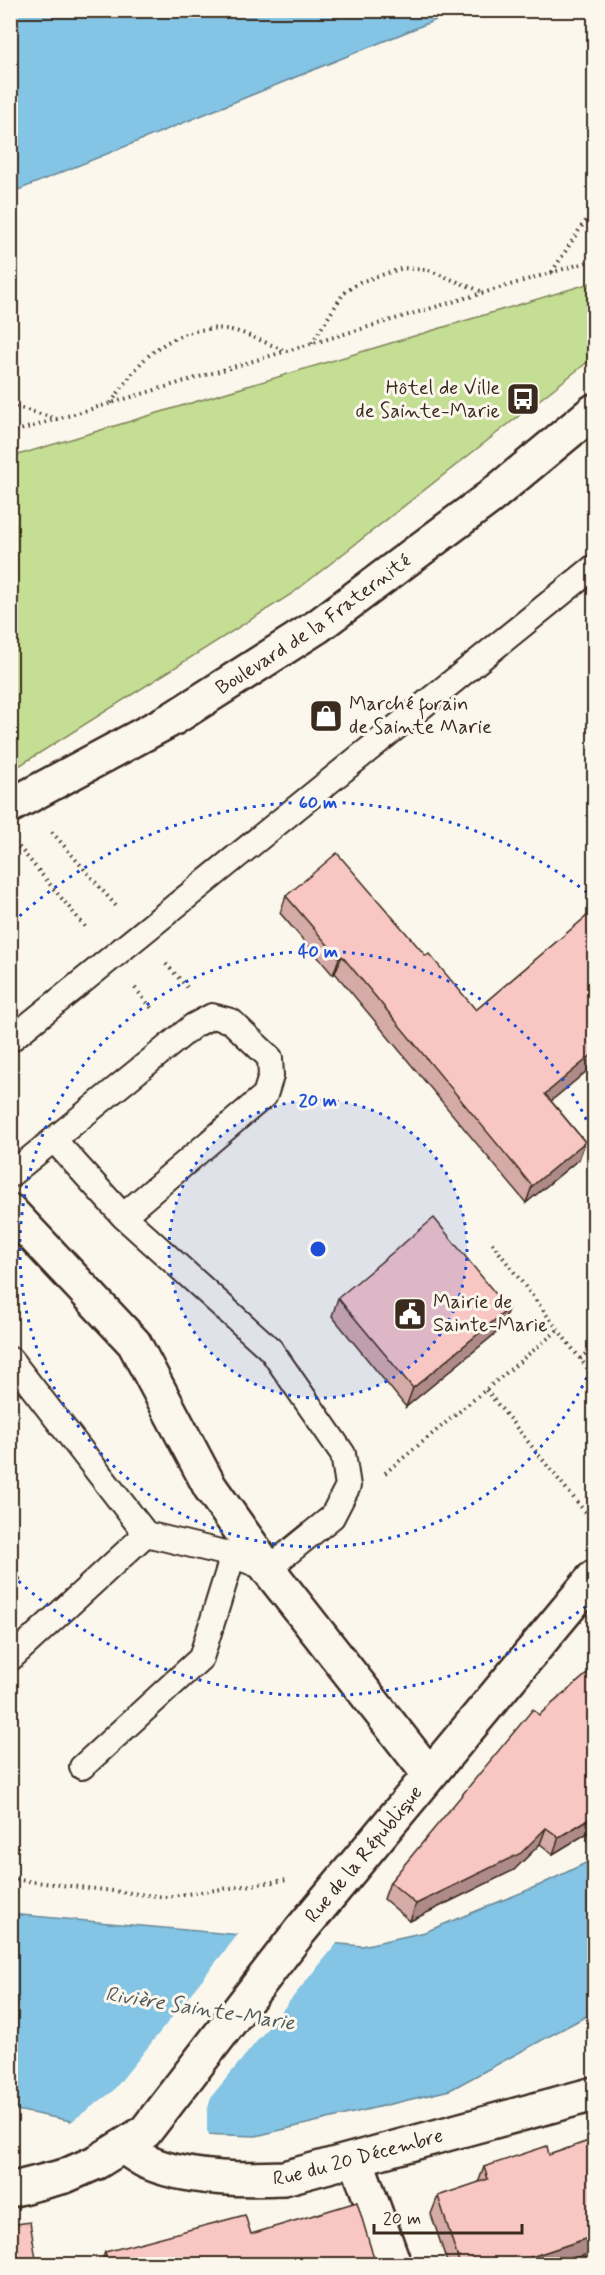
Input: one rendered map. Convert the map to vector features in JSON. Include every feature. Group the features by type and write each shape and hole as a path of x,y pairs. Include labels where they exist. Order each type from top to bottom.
{"street":[{"name":"Boulevard de la Fraternité","path":"18,803 174,718 318,626 489,498 594,411"},
{"path":"10,1211 134,1343 210,1487 268,1569 429,1774"},
{"name":"Rue de la République","path":"136,2138 300,1931 594,1577"},
{"name":"Rue du 20 Décembre","path":"136,2138 147,2162 172,2169 199,2175 245,2179 284,2178 594,2094"},
{"path":"10,2190 65,2176 136,2138"},
{"path":"356,2159 394,2265"}],"lane":[{"path":"10,1040 594,567"},
{"path":"10,1175 193,1026 212,1016 231,1021 270,1058 271,1076 265,1095 123,1216"},
{"path":"11,1360 146,1534 233,1554 268,1569 332,1517 348,1486 343,1454 271,1350 123,1216 54,1140"},
{"path":"10,1659 146,1534"},
{"path":"82,1767 201,1658 233,1554"}],"path":[{"path":"552,273 594,211"},
{"path":"10,433 594,260"},
{"path":"311,344 343,294 360,282 403,268 428,270 483,293"},
{"path":"110,404 142,362 162,346 184,334 208,328 237,331 286,352"},
{"path":"10,405 57,419"},
{"path":"18,803 190,991"},
{"path":"492,1243 594,1377"},
{"path":"332,1517 558,1330"},
{"path":"580,1359 594,1346"},
{"path":"486,1390 594,1523"},
{"path":"10,1879 165,1897 350,1872"}],"green space":[{"path":"594,282 594,357 293,593 11,771 11,457"}],"water":[{"path":"11,10 458,10 458,11 11,193"},
{"name":"Rivière Sainte-Marie","path":"594,1859 594,2012 450,2090 256,2136 198,2134 81,2123 11,2109 11,1914 362,1946 425,1932 540,1885"}],"pier":[{"path":"240,1932 339,1941 211,2097 207,2112 207,2131 211,2137 68,2124 112,2092"}],"building":[{"path":"337,853 426,956 429,954 476,1010 594,910 594,1053 545,1094 585,1142 532,1186 342,956 339,958 286,896"},
{"path":"434,1218 508,1309 413,1388 338,1298"},
{"path":"10,1560 20,1579 10,1584"},
{"path":"594,1668 594,1816 559,1837 546,1828 521,1853 416,1904 390,1882 533,1709 539,1715"},
{"path":"594,2139 594,2236 507,2265 460,2265 438,2196 488,2179 484,2167 547,2146 549,2155"},
{"path":"357,2202 376,2265 108,2265 105,2252 245,2215 251,2234"},
{"path":"30,2222 37,2265 10,2265 10,2225"}],"place":[{"name":"Hôtel de Ville de Sainte-Marie","path":"523,399"},
{"name":"Marché forain de Sainte Marie","path":"326,716"},
{"name":"Mairie de Sainte-Marie","path":"410,1314"}]}
